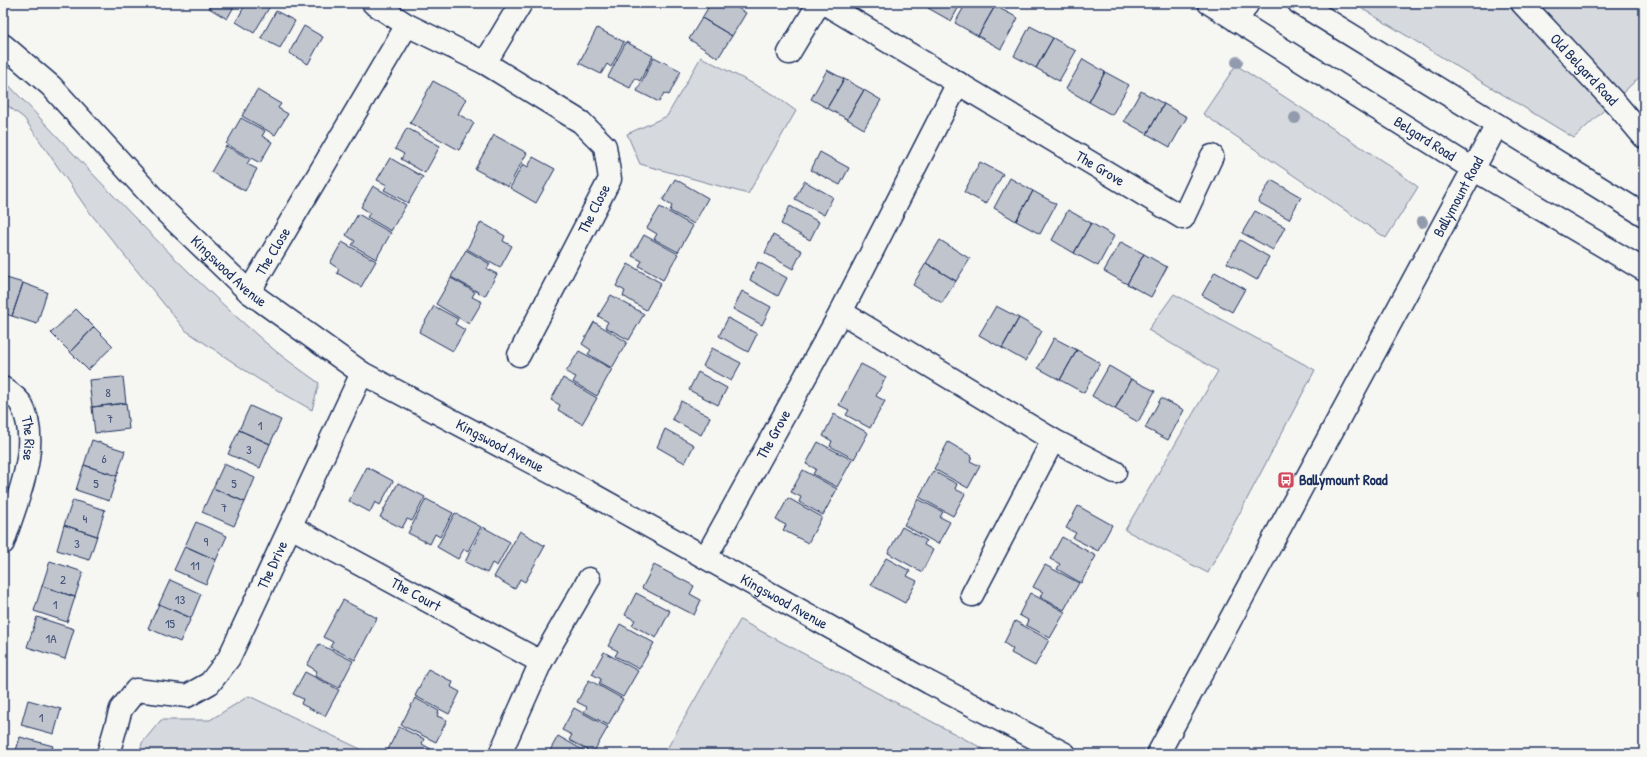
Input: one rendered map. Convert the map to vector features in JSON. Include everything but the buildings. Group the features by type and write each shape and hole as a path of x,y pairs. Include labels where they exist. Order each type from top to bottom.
{"street":[{"name":"The Close","path":"373,3 407,25 485,63 581,122 605,146 610,179 519,356"},
{"path":"485,63 521,3"},
{"path":"789,53 819,3"},
{"name":"The Grove","path":"824,3 1183,218 1212,156"},
{"name":"Belgard Road","path":"1209,3 1473,169 1644,270"},
{"path":"1237,21 1248,3"},
{"path":"1299,3 1644,215"},
{"name":"Old Belgard Road","path":"1522,3 1618,106 1644,137"},
{"name":"The Close","path":"249,292 407,25"},
{"name":"Kingswood Avenue","path":"3,45 50,86 167,213 249,292 362,373 706,557 930,683 1064,754"},
{"name":"The Grove","path":"706,557 841,312 958,83"},
{"name":"Ballymount Road","path":"1158,754 1497,125"},
{"path":"841,312 1053,440 1115,472"},
{"name":"The Drive","path":"108,754 121,709 136,690 187,696 210,683 229,658 362,373"},
{"name":"The Rise","path":"3,388 21,403 29,427 28,463 3,543"},
{"path":"972,595 1053,440"},
{"name":"The Court","path":"291,527 542,662"},
{"path":"500,754 542,662 589,579"}],"shaded area":[{"path":"1353,3 1644,3 1644,73 1574,138"},
{"path":"701,57 773,94 796,111 748,194 640,164 627,134 667,116"},
{"path":"1236,65 1387,164 1418,187 1386,238 1203,114"},
{"path":"3,79 131,214 197,280 272,348 319,383 312,410 258,379 185,330 87,209 24,118 3,104"},
{"path":"1174,294 1315,370 1208,573 1125,530 1218,371 1148,330"},
{"path":"740,620 993,754 664,754"},
{"path":"249,696 371,754 139,754 142,743 161,720 210,720"}],"place":[{"name":"Ballymount Road","path":"1286,480"}]}
